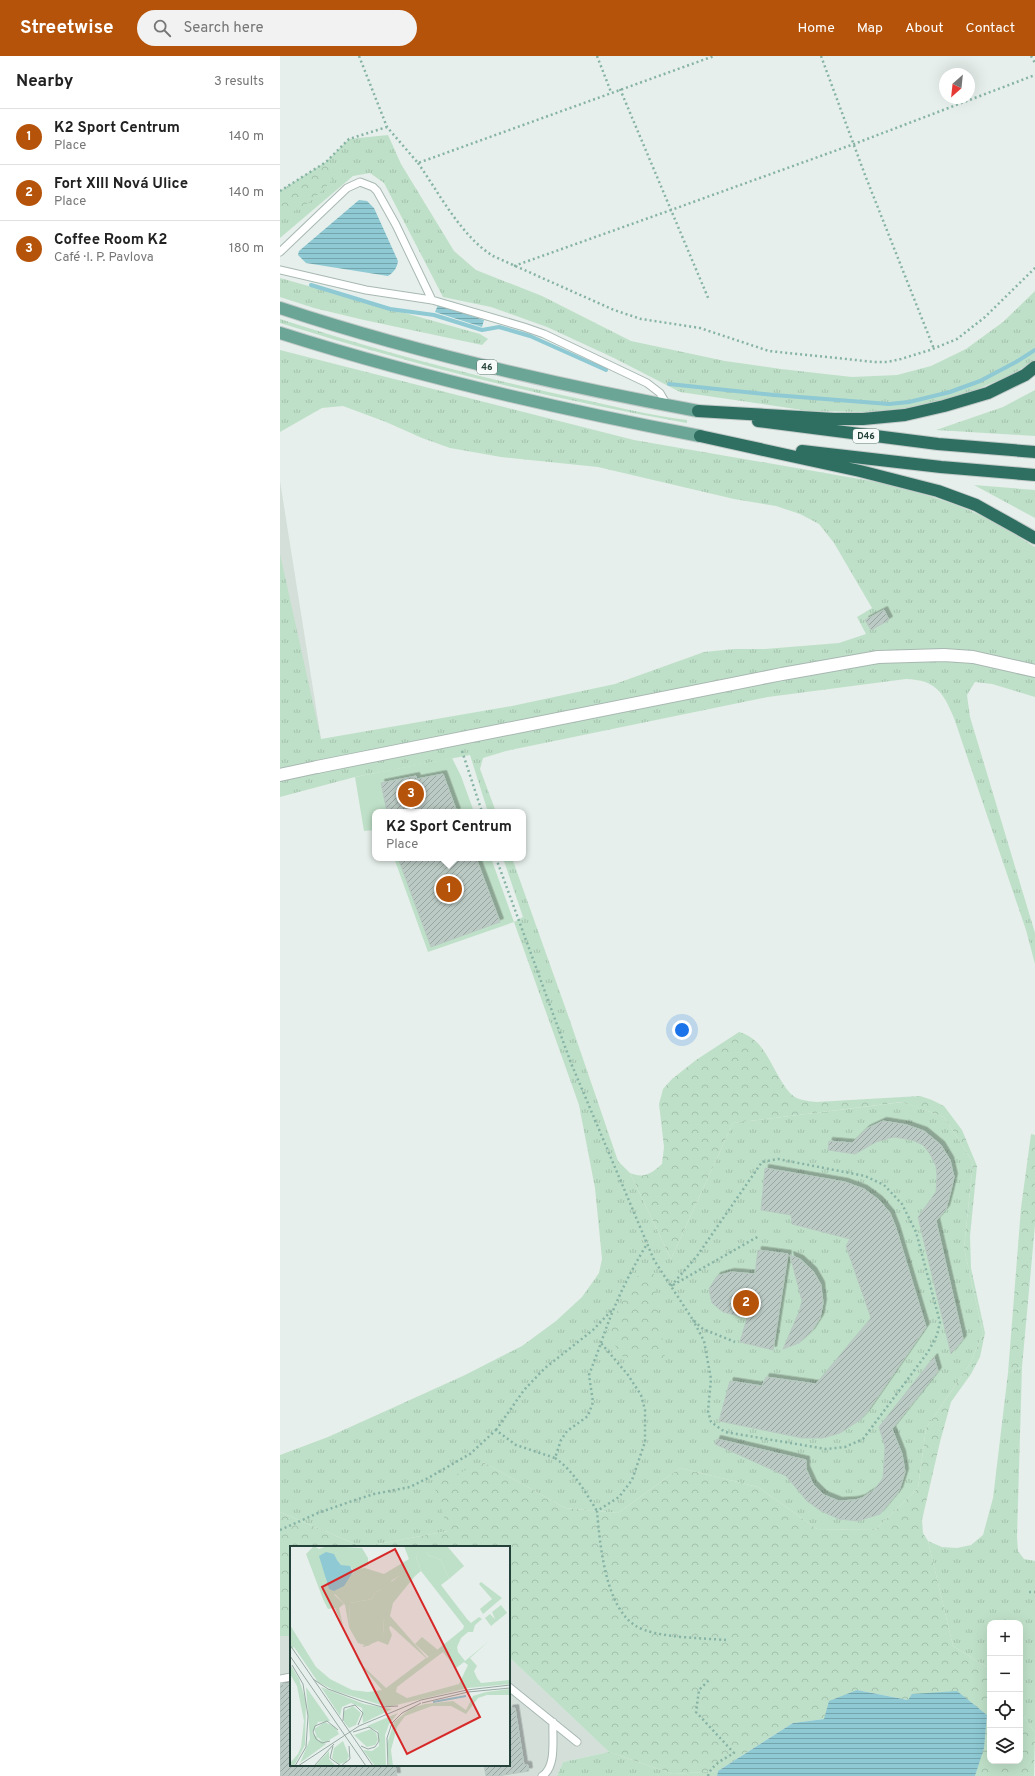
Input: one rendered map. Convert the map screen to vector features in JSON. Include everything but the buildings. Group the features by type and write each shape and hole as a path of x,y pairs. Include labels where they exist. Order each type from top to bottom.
{"highway":[{"path":"698,411 834,419 863,419 905,415 944,406 988,393 1025,374 1035,367"},
{"name":"D46","path":"698,411 841,433 938,444 1035,452"},
{"name":"D46","path":"700,436 828,455 1035,475"},
{"path":"700,436 860,471 938,491 976,505 1035,538"}],"main road":[{"name":"46","path":"280,308 406,346 485,366 581,388 698,411"},
{"name":"46","path":"280,333 417,373 492,392 700,436"}],"street":[{"path":"280,775 782,674 878,657 944,655 973,657 1035,671"}],"lane":[{"path":"280,252 347,188 360,182 367,183 377,191 396,224 432,300"},
{"path":"280,270 366,290 432,300 544,334 647,383 660,393 667,406"},
{"path":"280,1679 290,1677"},
{"path":"510,1687 577,1742"},
{"path":"542,1776 546,1774 551,1765 552,1722"}],"path":[{"path":"359,56 387,127 418,162 472,239 485,251 513,266 614,310 641,319 700,328 769,351 887,362 934,349 957,339 991,312 1035,268"},
{"path":"597,56 612,92"},
{"path":"418,162 714,56"},
{"path":"821,56 934,349"},
{"path":"1031,56 1035,63"},
{"path":"513,266 854,144 1035,75"},
{"path":"620,89 710,300"},
{"path":"280,191 326,162 349,140 387,127"},
{"path":"458,739 481,809"},
{"path":"497,861 572,1063 654,1260 704,1341 711,1379 708,1411 711,1422 726,1432 826,1449 845,1447 863,1439 928,1352 937,1335 940,1322 916,1232 902,1204 884,1185 865,1176 778,1159 762,1162 697,1256 671,1286"},
{"path":"671,1286 759,1236"},
{"path":"555,1458 561,1440 567,1431 588,1416 593,1402 589,1374 612,1310 627,1277 648,1244"},
{"path":"280,1530 318,1513 352,1501 374,1494 410,1487 470,1454 496,1430 529,1385 545,1368 593,1330 612,1310"},
{"path":"692,1320 703,1329 736,1342"},
{"path":"597,1511 619,1497 632,1480 645,1442 645,1410 641,1395 628,1375 601,1343"},
{"path":"496,1430 516,1445 555,1458 562,1463 597,1511 603,1565 618,1608 624,1617 636,1626 649,1631 694,1638 726,1640"},
{"path":"1029,1592 1035,1592"},
{"path":"708,1776 709,1771 720,1761 734,1753 696,1712 698,1690 709,1680"}],"shaded area":[{"path":"280,481 321,739 280,748"},
{"path":"280,1636 290,1636 290,1766 510,1766 510,1658 609,1752 563,1762 557,1776 280,1776"}],"green space":[{"path":"388,135 401,164 454,251 476,270 542,296 631,341 725,361 781,369 852,377 897,375 931,366 966,349 1003,322 1035,291 1035,360 1011,375 966,394 927,406 867,412 809,411 680,392 614,358 547,327 491,307 443,297 384,183 370,173 353,176 280,238 280,191 326,162 349,139"},
{"path":"326,162 333,179 310,202 296,210 280,214 280,191"},
{"path":"280,278 480,334 488,339 482,345 314,308 280,297"},
{"path":"280,319 388,352 461,371 629,410 687,420 687,423 635,414 533,392 431,367 280,323"},
{"path":"280,350 634,440 877,482 901,488 960,506 996,523 1035,547 1035,697 992,684 975,682 967,695 970,717 1035,933 1035,964 1026,930 954,718 942,694 937,689 925,682 916,680 906,679 768,697 506,751 483,758 480,769 495,809 487,809 470,755 355,777 280,797 280,554 321,739 512,706 615,684 704,652 839,643 866,634 857,617 872,608 834,543 819,524 800,514 776,506 734,499 598,467 501,457 450,448 343,406 322,408 280,432"},
{"path":"1035,390 1035,436 936,430 1003,407"},
{"path":"974,485 1035,490 1035,518"},
{"path":"452,758 461,776 473,809 372,809 372,830 364,831 355,777"},
{"path":"395,861 492,861 514,922 428,952"},
{"path":"504,861 513,861 618,1161 630,1173 671,1259 733,1123 903,1102 944,1117 973,1162 964,1248 983,1333 970,1364 926,1428 918,1488 875,1530 817,1529 758,1487 680,1468 618,1513 565,1508 483,1462 448,1531 367,1546 360,1546 280,1512 280,1455 328,1437 465,1375 522,1346 556,1321 582,1297 599,1273 602,1259 595,1188 579,1105 514,922 523,917"},
{"path":"739,1032 748,1036 763,1049 784,1085 792,1095 798,1099 816,1102 920,1096 944,1106 962,1130 977,1166 970,1236 971,1268 985,1333 980,1357 971,1374 951,1402 922,1520 923,1533 928,1541 953,1646 987,1667 987,1715 979,1709 908,1700 857,1690 824,1719 793,1723 718,1771 673,1774 609,1752 510,1658 510,1546 367,1546 448,1531 434,1485 483,1462 565,1508 618,1513 680,1468 758,1487 817,1529 875,1530 918,1488 926,1428 970,1364 983,1333 964,1248 973,1162 944,1117 902,1102 733,1123 671,1259 630,1173 635,1175 648,1174 662,1164 664,1147 659,1104 663,1089 672,1079 696,1060"},
{"path":"1031,1134 1035,1135 1035,1225 1022,1367 1008,1373 1021,1208"},
{"path":"653,1268 665,1358 623,1357 607,1334 632,1279"},
{"path":"1022,1367 1017,1537 1018,1551 1024,1559 1035,1561 1035,1733 1023,1715 1023,1620 987,1620 987,1667 953,1646 928,1541 942,1547 957,1548 971,1545 983,1535 993,1498 1008,1373"},
{"path":"280,1512 360,1546 290,1546 290,1636 280,1636"},
{"path":"987,1715 987,1764 1023,1764 1023,1715 1035,1733 1034,1776 975,1776 986,1730"},
{"path":"609,1752 673,1774 718,1771 717,1776 557,1776 563,1762"}],"water":[{"path":"359,200 367,201 374,208 398,261 394,271 388,276 306,263 298,255 299,251"},
{"path":"438,305 484,320 482,327 435,312"},
{"path":"857,1690 908,1700 912,1694 957,1691 987,1715 984,1748 975,1776 717,1776 718,1771 793,1723 824,1719 829,1701"}],"waterway":[{"path":"311,285 390,309 434,315 482,330 499,327 530,336 606,370"},
{"path":"669,384 774,395 889,404 909,402 950,392 980,381 1035,350"}],"place":[{"name":"Coffee Room K2","path":"411,794"},
{"name":"K2 Sport Centrum","path":"449,889"},
{"name":"Fort XIII Nová Ulice","path":"746,1303"}]}
